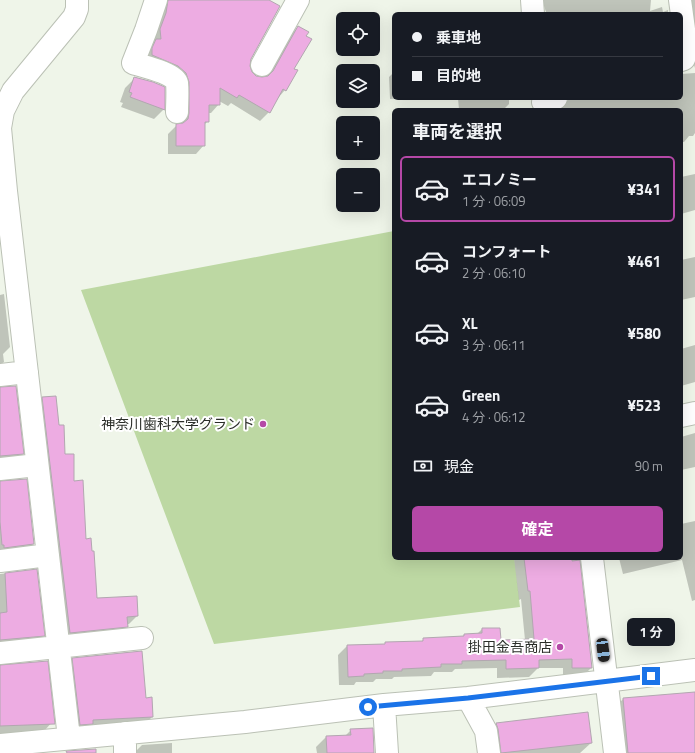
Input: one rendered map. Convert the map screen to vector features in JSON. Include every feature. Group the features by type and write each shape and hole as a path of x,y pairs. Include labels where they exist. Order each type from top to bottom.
{"street":[{"path":"69,738 27,372 8,283 0,128 3,111 13,91 74,17 77,8 77,0"},
{"path":"156,0 133,63 174,77 177,82 177,112"},
{"path":"262,65 298,0"},
{"path":"532,0 533,12"},
{"path":"680,0 682,12"},
{"path":"683,22 687,51 683,59"},
{"path":"0,375 27,372"},
{"path":"683,416 695,413"},
{"path":"0,469 37,465"},
{"path":"0,560 48,555"},
{"path":"592,560 615,753"},
{"path":"0,653 142,638"},
{"path":"0,746 69,738 125,743 244,722 384,705 468,698 695,670"},
{"path":"468,698 486,731 488,753"},
{"path":"384,705 387,753"}],"green space":[{"name":"神奈川歯科大学グランド","path":"392,231 392,560 514,560 520,607 214,644 81,290"}],"building":[{"path":"168,0 269,0 280,6 251,59 250,66 252,72 256,76 268,76 273,71 298,26 309,32 306,36 312,39 294,69 298,70 286,91 283,89 270,113 239,95 237,98 220,88 220,105 209,105 209,122 205,122 205,146 176,146 176,124 183,123 188,119 189,82 186,73 178,66 152,55 152,48 156,39 161,39 160,29 166,13"},
{"path":"134,77 165,87 165,110 130,97 132,93 129,92"},
{"path":"16,386 24,454 0,456 0,387"},
{"path":"56,396 59,425 64,425 65,454 74,454 74,481 83,480 86,539 91,538 92,551 94,551 97,598 137,596 138,616 127,617 128,627 70,633 42,397"},
{"path":"27,479 34,544 4,548 4,545 2,545 0,522 0,481"},
{"path":"524,560 580,560 592,668 572,668 572,659 539,660 539,668 506,669 506,660 462,661 462,664 441,664 441,667 402,669 402,671 383,671 383,673 348,677 347,645 385,644 385,642 423,641 423,638 464,636 464,634 482,633 482,628 500,628 501,640 534,639 530,591 528,591"},
{"path":"37,569 45,636 0,640 0,613 7,612 5,573"},
{"path":"142,651 146,698 152,697 153,717 93,720 93,724 80,725 72,658"},
{"path":"48,661 55,724 0,726 0,665"},
{"path":"695,692 695,753 628,753 623,698"},
{"path":"588,712 592,743 501,753 496,723"},
{"path":"373,728 374,753 327,753 326,736 351,735 350,729"},
{"path":"96,749 96,753 67,753 66,751"}],"place":[{"name":"神奈川歯科大学グランド","path":"263,424"},
{"name":"掛田金吾商店","path":"560,647"}],"route":[{"path":"368,707 468,698 651,676"}]}
